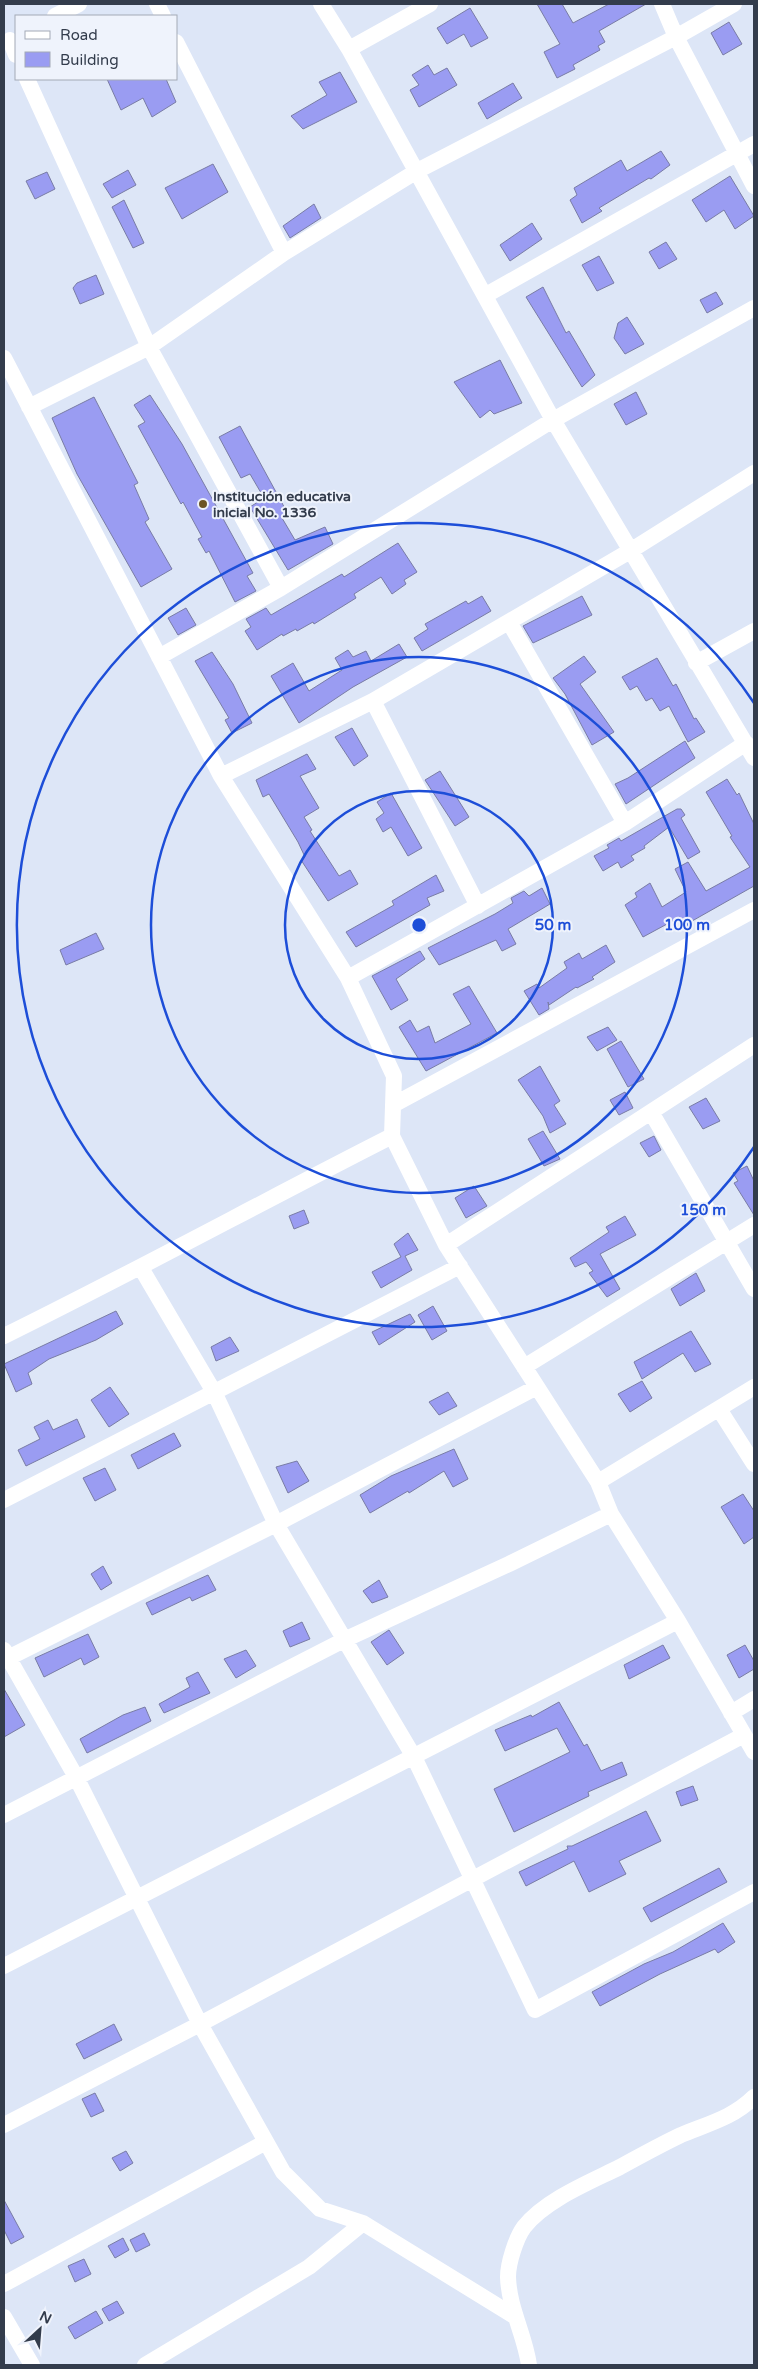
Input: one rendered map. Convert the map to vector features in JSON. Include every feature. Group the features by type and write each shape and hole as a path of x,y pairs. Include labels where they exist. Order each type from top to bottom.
{"street":[{"path":"57,15 79,4"},
{"path":"321,4 349,49 554,420 696,663 754,758"},
{"path":"349,49 430,4"},
{"path":"662,4 676,37 754,186"},
{"path":"29,407 149,347 284,253 417,171 676,37 734,4"},
{"path":"178,46 284,253"},
{"path":"27,80 149,347 281,588"},
{"path":"486,295 754,144"},
{"path":"159,657 281,588 554,420 754,308"},
{"path":"4,358 221,776 348,978 394,1076 392,1136 446,1245 598,1482 612,1514 678,1621 754,1752"},
{"path":"221,776 373,701 630,551 754,473"},
{"path":"509,622 625,823"},
{"path":"696,663 754,631"},
{"path":"373,701 478,906"},
{"path":"348,978 625,823 746,743"},
{"path":"393,1105 754,910"},
{"path":"446,1245 754,1045"},
{"path":"651,1112 754,1289"},
{"path":"4,1336 141,1268 232,1218 392,1136"},
{"path":"524,1367 754,1225"},
{"path":"4,1500 460,1266"},
{"path":"141,1268 214,1392 276,1524 414,1757 535,2010 754,1892"},
{"path":"514,2316 363,2223 320,2209 282,2172 200,2024 76,1776 5,1656 276,1524 536,1387"},
{"path":"598,1482 754,1387"},
{"path":"719,1409 754,1464"},
{"path":"4,1815 76,1776 344,1640 612,1514"},
{"path":"4,1966 136,1896 414,1757 678,1621"},
{"path":"731,1713 754,1699"},
{"path":"4,2125 200,2024 744,1735"},
{"path":"529,2365 527,2350 514,2316 508,2276 513,2256 524,2228 542,2210 680,2136 733,2115 754,2097"},
{"path":"4,2284 266,2142"},
{"path":"145,2365 309,2267 363,2223"},
{"path":"4,2317 32,2365"}],"building":[{"path":"537,4 562,4 573,23 609,4 646,4 599,31 605,42 598,46 600,50 573,65 575,69 557,78 544,52 560,44"},
{"path":"470,8 488,38 471,47 464,34 447,44 437,28"},
{"path":"729,22 742,44 723,55 711,33"},
{"path":"428,65 434,75 447,68 457,85 419,107 410,90 419,85 412,75"},
{"path":"340,72 357,102 303,129 291,116 327,95 319,82"},
{"path":"107,80 166,80 176,102 152,117 143,98 121,110"},
{"path":"513,83 522,98 487,119 478,103"},
{"path":"661,151 670,165 651,179 649,178 599,208 602,211 582,223 570,200 577,195 574,188 621,160 627,171"},
{"path":"213,164 228,192 182,219 165,188"},
{"path":"128,170 136,185 112,198 103,184"},
{"path":"47,172 55,189 35,199 26,181"},
{"path":"730,176 754,216 735,229 724,210 706,222 692,200"},
{"path":"124,200 144,243 133,248 112,207"},
{"path":"314,204 321,218 290,238 283,226"},
{"path":"532,223 542,239 510,261 500,245"},
{"path":"666,242 677,259 659,269 649,252"},
{"path":"599,256 614,283 597,291 582,265"},
{"path":"96,275 104,294 80,304 73,288 77,283"},
{"path":"543,287 566,333 569,331 595,375 582,387 526,297"},
{"path":"716,292 723,304 707,313 700,300"},
{"path":"627,317 644,344 625,354 614,338 618,323"},
{"path":"500,360 522,403 494,414 490,410 480,418 454,382"},
{"path":"636,392 647,414 626,425 614,404"},
{"path":"150,395 182,444 253,573 247,576 256,591 235,602 209,551 206,553 198,539 202,537 183,502 181,504 138,426 145,422 134,405"},
{"path":"94,397 138,483 134,485 149,519 145,522 172,569 141,587 77,474 52,418"},
{"path":"240,426 288,514 282,518 295,540 325,527 333,544 288,570 250,507 264,498 250,474 241,478 219,437"},
{"path":"398,543 417,572 404,580 406,584 392,594 381,577 354,594 356,598 314,624 313,622 283,636 282,634 257,650 245,631 251,627 246,619 266,608 271,615 342,574 344,577"},
{"path":"482,596 491,611 422,651 414,638 428,629 425,624 466,601 468,604"},
{"path":"582,596 592,615 533,643 523,626"},
{"path":"186,608 196,625 178,635 168,618"},
{"path":"399,644 407,657 353,687 299,723 271,676 293,663 309,691 342,670 335,658 348,650 353,657 366,651 371,661"},
{"path":"212,652 233,684 252,723 232,733 225,720 229,718 195,661"},
{"path":"584,656 596,672 580,684 614,732 592,745 565,694 553,678"},
{"path":"657,658 673,686 676,684 694,719 696,718 705,732 688,742 669,706 660,711 652,698 646,701 637,686 630,690 622,677"},
{"path":"352,728 368,756 354,766 335,737"},
{"path":"685,741 695,758 626,804 615,784 628,778"},
{"path":"307,754 316,769 300,776 319,808 304,817 312,830 310,831 339,876 350,870 358,884 328,901 301,860 305,857 298,842 269,794 263,797 256,780"},
{"path":"440,771 469,817 455,826 425,780"},
{"path":"727,779 737,795 739,793 754,824 754,886 685,925 680,917 643,937 625,905 637,897 635,893 650,883 662,907 686,892 675,869 688,862 706,891 750,867 730,837 732,836 706,792"},
{"path":"391,793 422,848 408,856 391,827 383,832 376,819 384,813 377,802"},
{"path":"677,809 681,809 685,815 681,818 700,852 688,859 669,827 644,846 645,848 631,856 634,860 621,868 618,862 603,871 594,856 609,848 607,845 619,838 621,841"},
{"path":"436,875 444,891 427,898 430,905 356,947 346,932 394,905 392,901"},
{"path":"542,888 550,904 508,929 516,944 502,951 496,940 439,965 428,948 495,914 513,903 511,898 524,891 529,896"},
{"path":"96,933 104,949 66,965 60,950"},
{"path":"606,945 615,962 592,977 594,979 576,987 549,1005 548,1002 549,1009 539,1015 524,991 537,984 539,988 567,968 564,962 579,953 582,959"},
{"path":"420,951 425,959 396,979 408,1000 391,1010 372,976"},
{"path":"469,986 497,1033 426,1071 399,1027 410,1020 417,1032 429,1026 435,1043 471,1024 453,994"},
{"path":"608,1027 617,1040 597,1051 587,1037"},
{"path":"621,1041 644,1079 628,1087 607,1049"},
{"path":"540,1066 560,1101 554,1105 566,1124 550,1133 543,1116 518,1080"},
{"path":"625,1092 633,1108 619,1115 610,1100"},
{"path":"706,1098 720,1121 703,1129 689,1107"},
{"path":"543,1131 560,1159 544,1166 528,1139"},
{"path":"654,1136 661,1150 649,1157 640,1143"},
{"path":"747,1166 754,1181 754,1215 734,1183 738,1181 733,1173"},
{"path":"474,1186 487,1206 466,1218 455,1198"},
{"path":"304,1210 309,1223 294,1229 289,1216"},
{"path":"625,1216 636,1235 600,1254 620,1289 607,1297 589,1273 593,1271 586,1262 575,1267 570,1258 609,1232 606,1227"},
{"path":"408,1233 418,1250 405,1256 412,1270 381,1288 372,1272 401,1257 394,1244"},
{"path":"696,1273 705,1291 680,1306 671,1289"},
{"path":"433,1306 447,1331 432,1340 418,1315"},
{"path":"116,1311 123,1324 96,1340 49,1359 28,1373 32,1384 16,1392 4,1364"},
{"path":"410,1314 415,1322 379,1345 372,1332"},
{"path":"691,1331 711,1364 695,1372 683,1353 642,1379 634,1362"},
{"path":"230,1337 239,1351 216,1361 211,1347"},
{"path":"642,1381 652,1398 630,1412 618,1394"},
{"path":"110,1387 129,1414 109,1427 91,1400"},
{"path":"448,1392 457,1406 439,1415 429,1402"},
{"path":"77,1419 85,1437 26,1466 18,1450 40,1439 34,1427 48,1420 53,1430"},
{"path":"174,1433 181,1446 138,1469 131,1455"},
{"path":"454,1449 468,1479 453,1487 444,1471 409,1493 408,1491 370,1513 360,1495 391,1476"},
{"path":"297,1461 309,1481 288,1493 276,1467"},
{"path":"105,1468 116,1490 95,1501 83,1478"},
{"path":"743,1494 754,1511 754,1537 744,1544 721,1507"},
{"path":"103,1566 112,1583 101,1590 91,1574"},
{"path":"208,1575 216,1590 192,1601 190,1597 152,1615 146,1603"},
{"path":"379,1580 388,1597 372,1603 363,1591"},
{"path":"302,1622 310,1639 290,1647 283,1631"},
{"path":"389,1630 404,1653 387,1665 371,1642"},
{"path":"88,1634 99,1657 84,1665 81,1658 44,1677 35,1658"},
{"path":"663,1645 670,1658 629,1679 624,1665"},
{"path":"745,1645 754,1661 754,1669 739,1678 727,1655"},
{"path":"246,1650 256,1666 236,1678 224,1659"},
{"path":"198,1672 210,1693 164,1713 159,1704 190,1687 186,1678"},
{"path":"4,1689 25,1725 4,1737"},
{"path":"559,1702 584,1746 587,1744 601,1771 622,1762 627,1775 588,1792 589,1796 514,1832 494,1789 570,1752 557,1728 505,1751 495,1730 531,1715 532,1717"},
{"path":"145,1707 151,1721 87,1753 80,1739 123,1715"},
{"path":"693,1786 698,1800 681,1806 676,1792"},
{"path":"646,1811 661,1841 619,1861 626,1874 589,1892 574,1861 526,1886 519,1872 568,1849 567,1846 572,1846"},
{"path":"719,1868 727,1882 651,1922 643,1908"},
{"path":"723,1923 735,1942 718,1953 715,1949 660,1974 600,2006 592,1992 644,1964 673,1952"},
{"path":"114,2024 122,2040 84,2059 76,2044"},
{"path":"95,2093 104,2111 91,2117 82,2099"},
{"path":"126,2151 133,2163 120,2171 112,2158"},
{"path":"4,2200 24,2237 11,2244 4,2230"},
{"path":"144,2233 150,2245 136,2252 130,2240"},
{"path":"123,2238 129,2250 115,2258 108,2246"},
{"path":"84,2259 91,2274 75,2282 68,2266"},
{"path":"117,2301 124,2313 109,2321 102,2309"},
{"path":"96,2311 103,2323 75,2339 68,2327"}],"place":[{"name":"Institución educativa inicial No. 1336","path":"203,504"}]}
